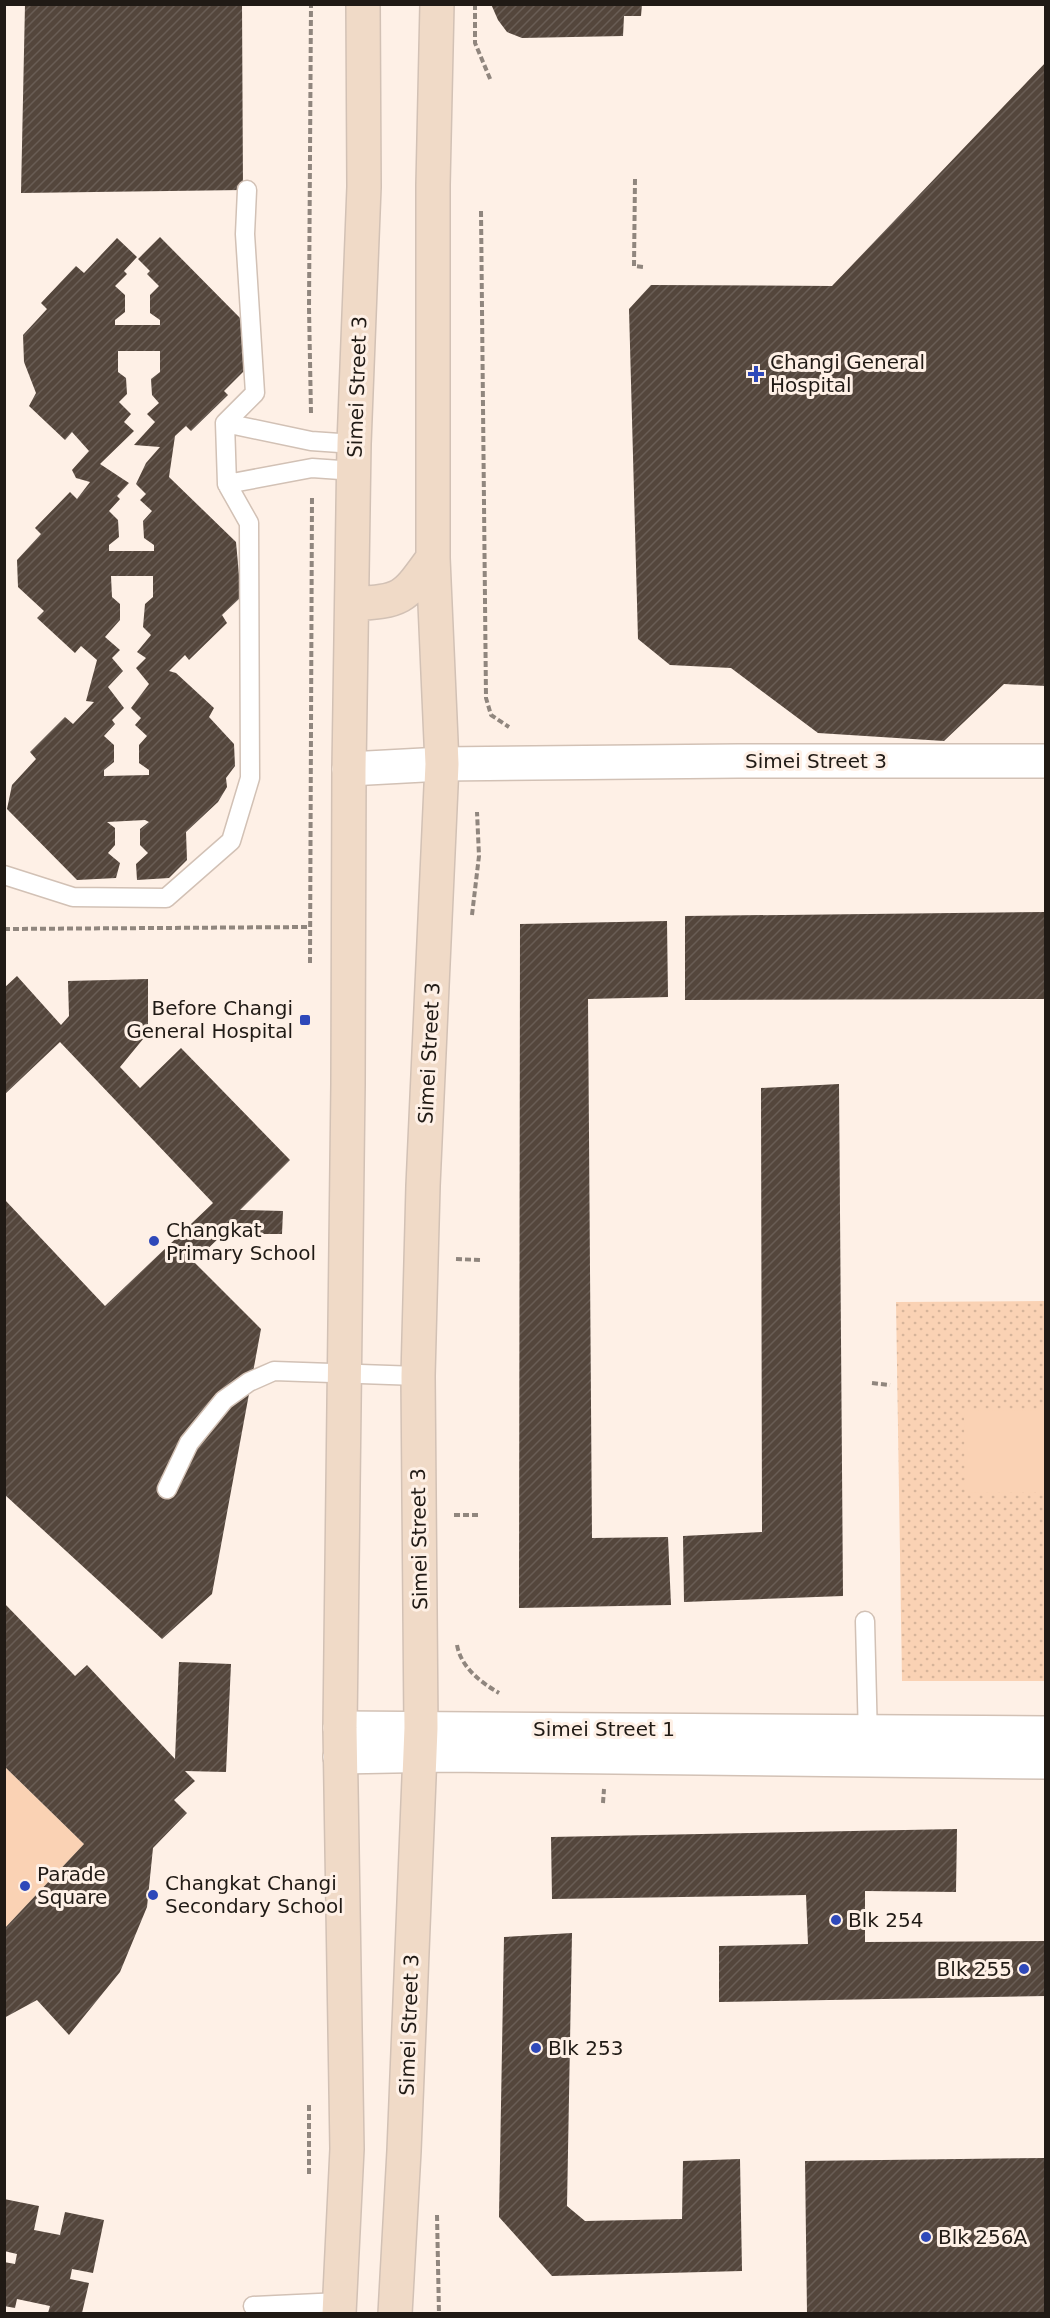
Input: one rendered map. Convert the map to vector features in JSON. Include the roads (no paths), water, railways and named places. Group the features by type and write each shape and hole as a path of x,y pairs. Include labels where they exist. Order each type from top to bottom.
{"main road":[{"name":"Simei Street 3","path":"339,2308 347,2149 340,1742 348,1084 349,769 354,457 364,187 363,4"},
{"name":"Simei Street 3","path":"395,2313 405,2151 420,1742 418,1376 423,1186 442,764 433,558 433,196 437,4"},
{"path":"353,604 384,602 398,598 411,587 433,558"}],"street":[{"name":"Simei Street 3","path":"349,769 442,764 1046,761"},
{"name":"Simei Street 1","path":"340,1742 420,1742 446,1755 868,1745 1046,1733"},
{"name":"Simei Street 1","path":"868,1745 1046,1762"}],"lane":[{"path":"4,874 73,897 166,898 231,841 250,778 249,523 227,484 225,423 255,393 245,234 248,190"},
{"path":"225,423 311,441 354,457"},
{"path":"227,484 312,468 354,457"},
{"path":"167,1489 189,1443 224,1400 249,1382 274,1371 418,1376"},
{"path":"865,1621 868,1745"},
{"path":"253,2306 339,2308"}],"place":[{"name":"Changi General Hospital","path":"756,374"},
{"name":"Before Changi General Hospital","path":"305,1020"},
{"name":"Changkat Primary School","path":"154,1241"},
{"name":"Parade Square","path":"25,1886"},
{"name":"Changkat Changi Secondary School","path":"153,1895"},
{"name":"Blk 254","path":"836,1920"},
{"name":"Blk 255","path":"1024,1969"},
{"name":"Blk 253","path":"536,2048"},
{"name":"Blk 256A","path":"926,2237"}]}
